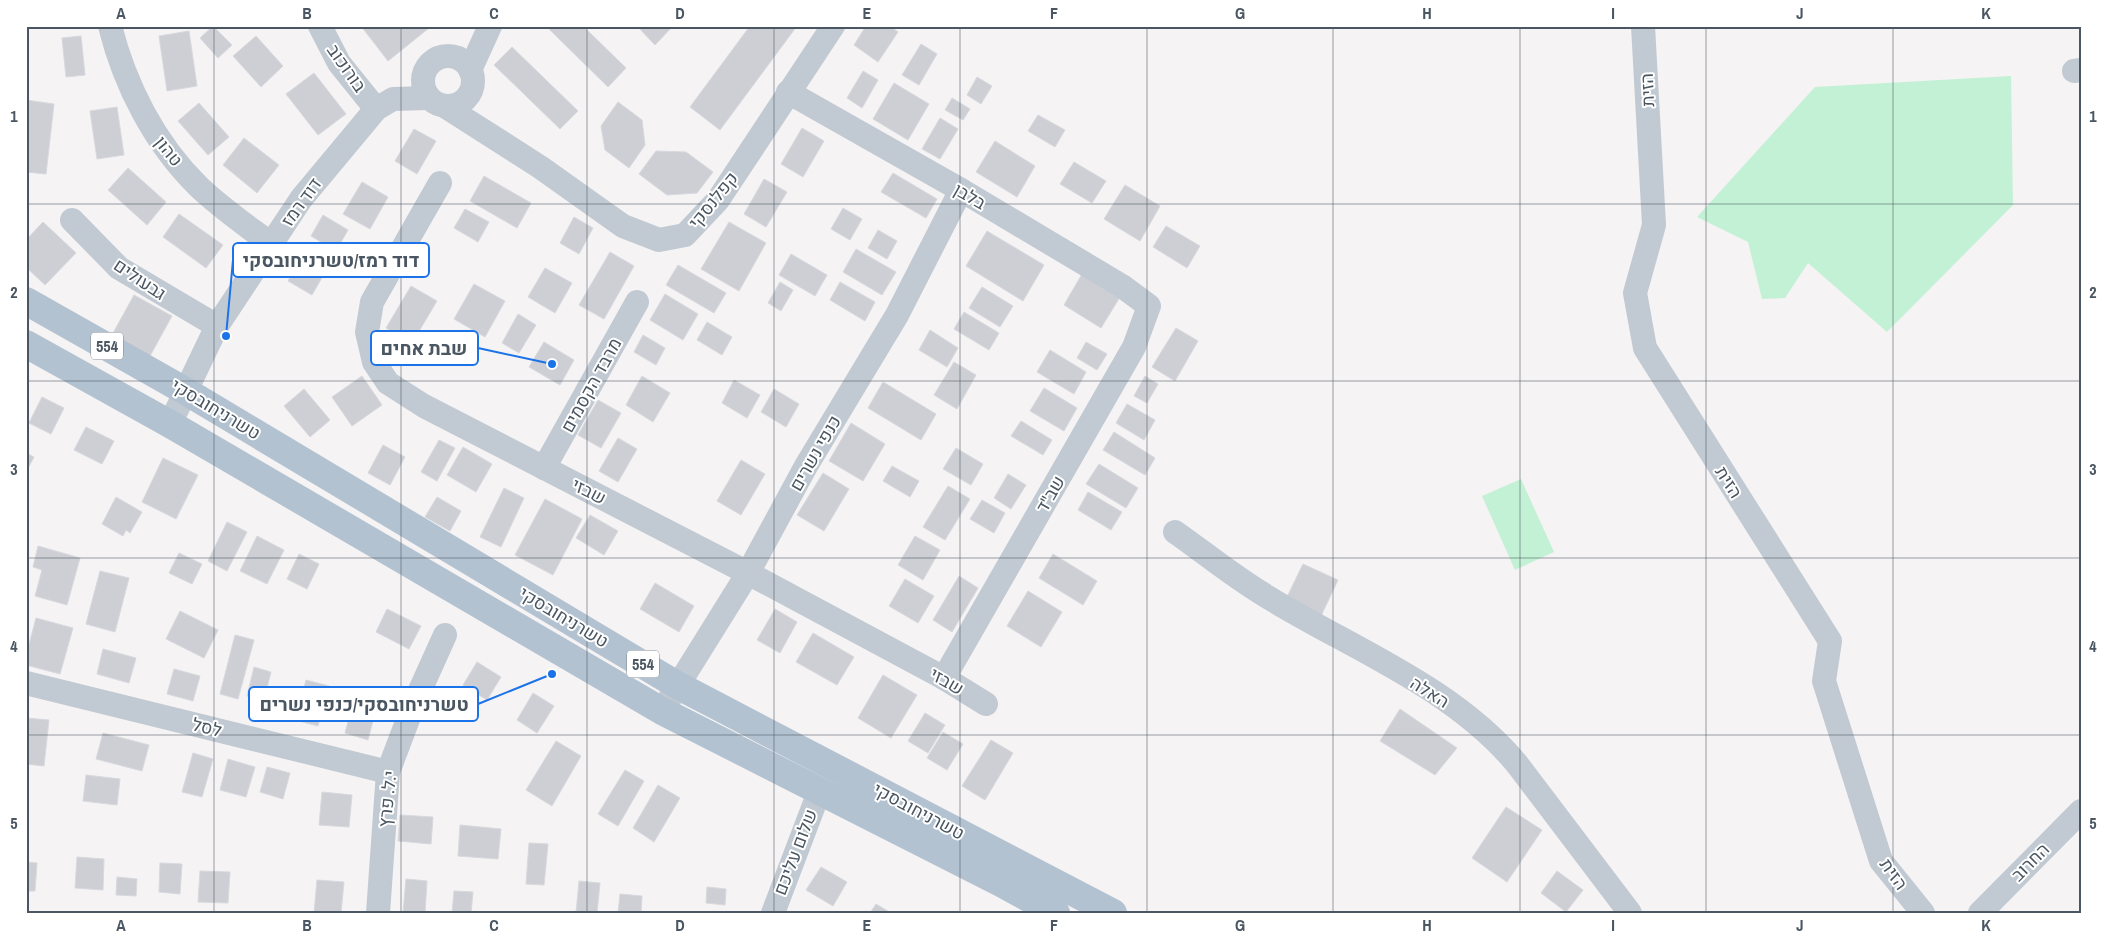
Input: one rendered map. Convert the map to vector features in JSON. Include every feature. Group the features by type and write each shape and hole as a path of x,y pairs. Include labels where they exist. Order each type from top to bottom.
{"main road":[{"name":"טשרניחובסקי","path":"26,301 187,392 677,685 1113,913"},
{"name":"טשרניחובסקי","path":"26,344 170,424 662,711 818,792 1001,883 1056,913"}],"street":[{"name":"טהון","path":"110,26 119,60 153,133 199,187 271,244"},
{"name":"בורוכוב","path":"320,26 339,63 385,104"},
{"path":"450,56 489,26"},
{"path":"470,70 489,26"},
{"name":"קפלנסקי","path":"437,102 540,166 623,226 659,240 685,235 718,200 833,26"},
{"name":"הזית","path":"1643,26 1654,224 1635,293 1645,348 1830,641 1824,681 1881,861 1923,913"},
{"path":"385,104 437,102 459,104 468,96 473,82 470,70 461,59 450,56 436,58 430,62 423,74 422,85 437,102"},
{"name":"דוד רמז","path":"170,424 217,326 300,199 385,104 402,87 423,74"},
{"name":"בלבן","path":"788,92 961,190 1122,286 1149,306"},
{"path":"468,96 489,135"},
{"name":"שבזי","path":"440,183 372,302 367,332 374,362 388,383 424,406 748,573 944,678 986,704"},
{"name":"כנפי נשרים","path":"662,711 748,573 806,466 897,315 961,190"},
{"name":"גבעולים","path":"72,220 119,268 217,326"},
{"name":"מרבד הקסמים","path":"544,468 637,302"},
{"name":"שב''ד","path":"944,678 1134,347 1149,306"},
{"name":"האלה","path":"1175,532 1264,595 1412,680 1475,721 1499,742 1517,764 1630,913"},
{"name":"י.ל. פרץ","path":"378,913 388,772 413,706 445,635"},
{"name":"לסל","path":"26,683 388,772"},
{"name":"שלום עליכם","path":"773,913 818,792"},
{"name":"החרוב","path":"1980,913 2081,811"}],"green space":[{"path":"2011,76 2013,205 1887,332 1808,263 1785,298 1762,299 1748,242 1697,217 1815,87"},
{"path":"1521,479 1554,552 1515,570 1482,496"}],"building":[{"path":"213,26 232,45 218,58 200,38"},
{"path":"361,26 428,26 429,28 388,61"},
{"path":"583,26 626,68 608,87 547,27"},
{"path":"637,26 673,26 655,45"},
{"path":"750,26 797,26 720,130 690,107"},
{"path":"866,26 890,26 898,32 878,62 854,45"},
{"path":"189,31 197,86 167,91 159,36"},
{"path":"81,36 85,75 66,77 62,38"},
{"path":"256,36 283,66 261,87 233,56"},
{"path":"921,44 937,54 919,85 902,75"},
{"path":"512,47 578,111 560,129 494,65"},
{"path":"863,71 878,80 862,108 847,98"},
{"path":"314,73 346,114 318,135 286,94"},
{"path":"977,77 992,86 981,104 967,95"},
{"path":"894,83 929,104 908,140 873,119"},
{"path":"952,98 970,109 963,120 945,110"},
{"path":"26,100 54,104 46,174 26,172"},
{"path":"618,102 642,120 645,145 629,168 605,150 601,126"},
{"path":"199,103 229,137 208,155 178,121"},
{"path":"117,107 124,155 97,159 90,111"},
{"path":"1038,115 1065,130 1055,147 1028,131"},
{"path":"940,118 958,129 940,159 922,149"},
{"path":"802,128 824,141 803,177 781,164"},
{"path":"414,129 436,141 417,174 395,161"},
{"path":"244,138 279,165 257,193 223,165"},
{"path":"995,141 1035,166 1017,197 976,172"},
{"path":"656,151 686,152 713,172 697,193 667,195 639,174"},
{"path":"1074,162 1106,181 1092,203 1060,184"},
{"path":"128,168 166,202 147,225 108,190"},
{"path":"893,173 937,199 926,218 881,192"},
{"path":"484,176 531,203 517,228 470,201"},
{"path":"764,179 787,192 766,227 744,214"},
{"path":"362,182 388,197 370,229 343,214"},
{"path":"1125,185 1160,206 1140,241 1104,219"},
{"path":"843,208 862,219 850,240 831,229"},
{"path":"465,209 489,222 478,242 454,228"},
{"path":"179,214 223,245 206,268 163,237"},
{"path":"323,215 348,230 336,251 311,236"},
{"path":"574,217 593,228 579,254 560,243"},
{"path":"43,222 76,253 45,285 26,267 26,240"},
{"path":"729,222 766,243 739,291 701,269"},
{"path":"1166,226 1200,246 1187,268 1153,247"},
{"path":"878,230 897,241 887,259 868,248"},
{"path":"987,231 1044,265 1023,301 966,266"},
{"path":"856,249 896,272 882,295 843,272"},
{"path":"610,252 634,266 604,319 579,305"},
{"path":"304,253 328,267 312,295 288,281"},
{"path":"791,254 827,275 815,296 779,275"},
{"path":"678,265 726,293 714,313 666,285"},
{"path":"545,268 572,283 555,313 528,297"},
{"path":"1082,274 1120,297 1101,328 1064,305"},
{"path":"780,282 793,290 781,311 768,303"},
{"path":"840,282 875,302 865,321 830,300"},
{"path":"474,284 505,301 485,337 454,319"},
{"path":"411,286 437,301 412,343 386,328"},
{"path":"982,287 1013,306 1000,327 969,308"},
{"path":"665,294 698,314 683,340 650,320"},
{"path":"134,295 172,316 150,356 112,335"},
{"path":"964,312 999,333 989,350 954,329"},
{"path":"518,314 536,325 519,353 502,343"},
{"path":"707,322 732,337 722,355 697,340"},
{"path":"1176,328 1198,341 1175,381 1152,367"},
{"path":"930,330 958,348 947,367 919,350"},
{"path":"643,335 665,348 656,365 634,352"},
{"path":"544,342 574,360 560,385 529,367"},
{"path":"1086,342 1107,354 1097,370 1077,358"},
{"path":"1050,350 1086,372 1074,394 1037,372"},
{"path":"954,362 976,375 957,409 934,395"},
{"path":"362,376 382,405 352,426 332,397"},
{"path":"642,376 670,393 653,422 626,405"},
{"path":"1145,376 1158,384 1147,403 1134,396"},
{"path":"734,380 760,395 747,418 722,403"},
{"path":"883,382 936,414 921,440 868,408"},
{"path":"1044,388 1077,408 1064,431 1030,411"},
{"path":"304,389 330,420 310,437 284,406"},
{"path":"774,389 799,404 786,427 761,412"},
{"path":"42,397 64,408 51,434 29,423"},
{"path":"598,400 621,413 601,448 578,435"},
{"path":"1127,404 1155,420 1144,440 1116,423"},
{"path":"1021,421 1052,440 1043,455 1011,436"},
{"path":"851,423 885,444 863,481 829,461"},
{"path":"86,427 114,441 102,464 74,450"},
{"path":"1114,432 1155,458 1145,475 1103,450"},
{"path":"618,438 637,449 618,482 599,471"},
{"path":"439,440 455,448 437,481 421,472"},
{"path":"383,445 405,457 390,485 368,473"},
{"path":"463,447 492,464 476,492 447,475"},
{"path":"956,448 983,464 971,485 943,469"},
{"path":"26,453 34,457 26,472"},
{"path":"163,458 198,475 176,519 142,502"},
{"path":"741,460 765,474 741,515 717,501"},
{"path":"1099,464 1138,488 1126,508 1086,484"},
{"path":"892,466 919,481 910,497 883,481"},
{"path":"823,473 849,489 824,531 797,515"},
{"path":"1008,474 1026,485 1011,509 994,498"},
{"path":"948,486 970,499 945,540 923,527"},
{"path":"504,488 524,498 501,547 480,537"},
{"path":"1088,492 1122,512 1111,530 1078,510"},
{"path":"116,497 142,512 130,533 126,530 123,536 102,524"},
{"path":"437,497 461,511 450,531 425,517"},
{"path":"545,499 582,519 553,575 515,555"},
{"path":"982,500 1005,513 994,533 970,519"},
{"path":"590,515 618,531 604,555 576,538"},
{"path":"227,522 247,532 227,571 208,561"},
{"path":"257,536 284,550 267,584 240,571"},
{"path":"915,536 940,550 923,580 898,565"},
{"path":"38,546 80,558 67,605 35,596 42,570 33,567"},
{"path":"179,553 202,564 192,584 169,573"},
{"path":"299,554 319,564 307,589 287,579"},
{"path":"1053,554 1097,581 1083,605 1039,578"},
{"path":"1303,564 1338,580 1321,616 1286,599"},
{"path":"100,571 129,578 115,632 86,624"},
{"path":"959,576 978,588 952,632 933,620"},
{"path":"905,579 934,596 918,623 889,606"},
{"path":"655,583 694,606 679,632 640,609"},
{"path":"1028,591 1062,612 1041,647 1007,626"},
{"path":"387,609 421,626 409,649 376,632"},
{"path":"775,609 797,622 780,653 757,640"},
{"path":"180,611 218,630 204,658 166,639"},
{"path":"36,618 73,628 60,674 26,665 26,656"},
{"path":"813,633 854,657 837,685 796,662"},
{"path":"235,635 254,640 238,699 220,694"},
{"path":"103,649 136,658 129,683 97,674"},
{"path":"477,662 501,677 487,700 463,685"},
{"path":"254,667 271,672 264,700 247,696"},
{"path":"174,669 200,676 193,701 167,694"},
{"path":"883,675 917,695 891,738 858,718"},
{"path":"306,680 329,686 318,726 295,720"},
{"path":"533,693 554,706 537,733 517,720"},
{"path":"354,699 377,705 368,740 345,733"},
{"path":"1400,709 1457,748 1435,775 1380,741"},
{"path":"925,713 945,725 928,753 908,741"},
{"path":"26,718 49,720 44,766 26,764"},
{"path":"943,732 963,744 947,770 927,758"},
{"path":"103,733 149,745 142,771 96,759"},
{"path":"991,740 1013,753 985,800 962,786"},
{"path":"556,741 581,756 552,806 526,790"},
{"path":"193,753 213,759 202,797 182,792"},
{"path":"228,759 255,767 246,797 220,790"},
{"path":"267,767 290,773 283,799 260,792"},
{"path":"625,770 644,781 618,826 598,814"},
{"path":"86,775 120,779 117,805 83,801"},
{"path":"658,785 680,798 654,842 633,828"},
{"path":"322,792 352,795 349,827 319,825"},
{"path":"1506,807 1542,830 1507,882 1472,858"},
{"path":"400,815 433,817 431,844 398,841"},
{"path":"460,825 501,829 498,859 458,856"},
{"path":"529,843 548,844 544,885 526,884"},
{"path":"77,857 104,859 103,890 75,888"},
{"path":"26,862 37,863 35,891 26,891"},
{"path":"160,863 182,864 180,894 159,892"},
{"path":"821,867 847,882 833,906 806,890"},
{"path":"200,871 230,872 228,903 198,902"},
{"path":"1557,871 1583,890 1566,912 1541,893"},
{"path":"117,877 137,879 136,896 116,895"},
{"path":"406,879 427,881 425,913 403,913"},
{"path":"317,880 344,882 341,913 314,913"},
{"path":"579,881 600,883 597,913 576,913"},
{"path":"707,887 726,889 725,905 706,903"},
{"path":"454,891 473,892 471,913 452,913"},
{"path":"620,894 642,896 641,913 618,913"},
{"path":"876,904 891,913 870,913"}],"place":[{"name":"דוד רמז/טשרניחובסקי","path":"226,336"},
{"name":"שבת אחים","path":"552,364"},
{"name":"טשרניחובסקי/כנפי נשרים","path":"552,674"}]}
